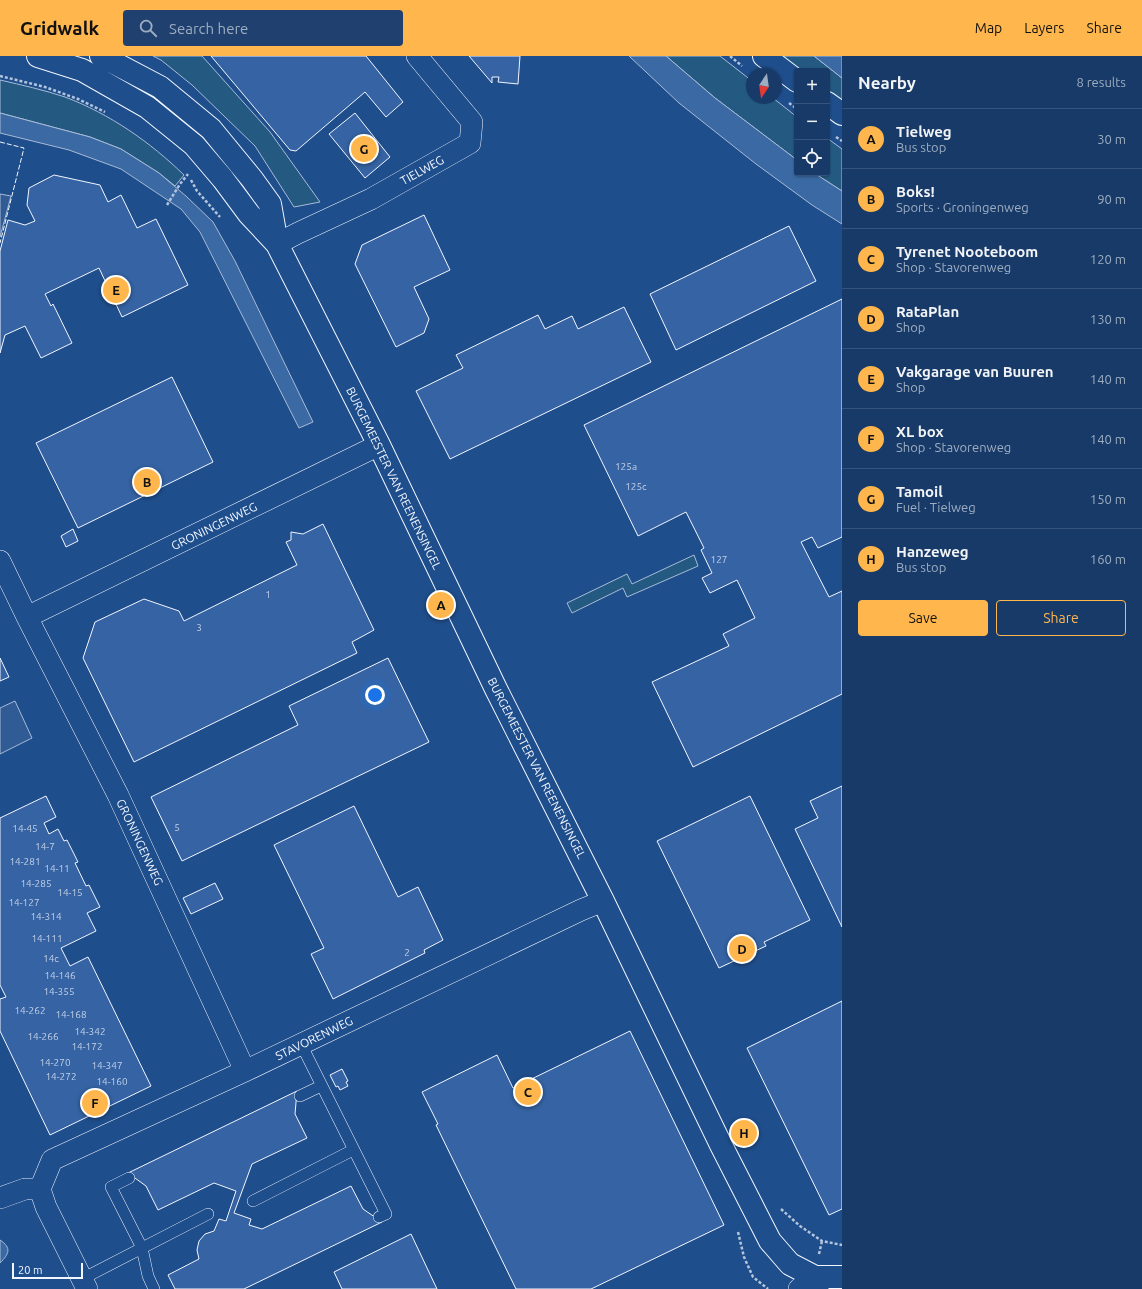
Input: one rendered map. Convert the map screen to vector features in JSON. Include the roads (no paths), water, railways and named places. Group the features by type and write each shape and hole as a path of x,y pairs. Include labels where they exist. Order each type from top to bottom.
{"street":[{"name":"BURGEMEESTER VAN REENENSINGEL","path":"38,56 82,70 147,107 194,145 223,178 249,214 278,244"},
{"name":"BURGEMEESTER VAN REENENSINGEL","path":"101,56 160,87 211,129 252,179 270,204 278,244 379,445 496,689 603,900 721,1145 770,1241 811,1285"},
{"name":"TIELWEG","path":"278,244 371,199 470,143 472,122 416,56"},
{"path":"764,56 794,79"},
{"path":"828,104 842,114"},
{"name":"GRONINGENWEG","path":"28,617 379,445"},
{"name":"GRONINGENWEG","path":"0,561 118,795 245,1071"},
{"name":"STAVORENWEG","path":"40,1189 52,1160 245,1071 603,900"},
{"path":"0,1198 25,1189 40,1189 46,1207 84,1284"},
{"path":"811,1285 842,1277"}],"lane":[{"path":"301,1044 386,1214 379,1217"},
{"path":"300,1096 322,1086"},
{"path":"253,1201 353,1150"},
{"path":"129,1178 111,1187 142,1248 148,1276 154,1289"},
{"path":"84,1284 142,1248 208,1214"}],"place":[{"name":"Tamoil","path":"364,149"},
{"name":"Vakgarage van Buuren","path":"116,290"},
{"name":"Boks!","path":"147,482"},
{"name":"Tielweg","path":"441,605"},
{"name":"RataPlan","path":"742,949"},
{"name":"Tyrenet Nooteboom","path":"528,1092"},
{"name":"XL box","path":"95,1103"},
{"name":"Hanzeweg","path":"744,1133"}]}
